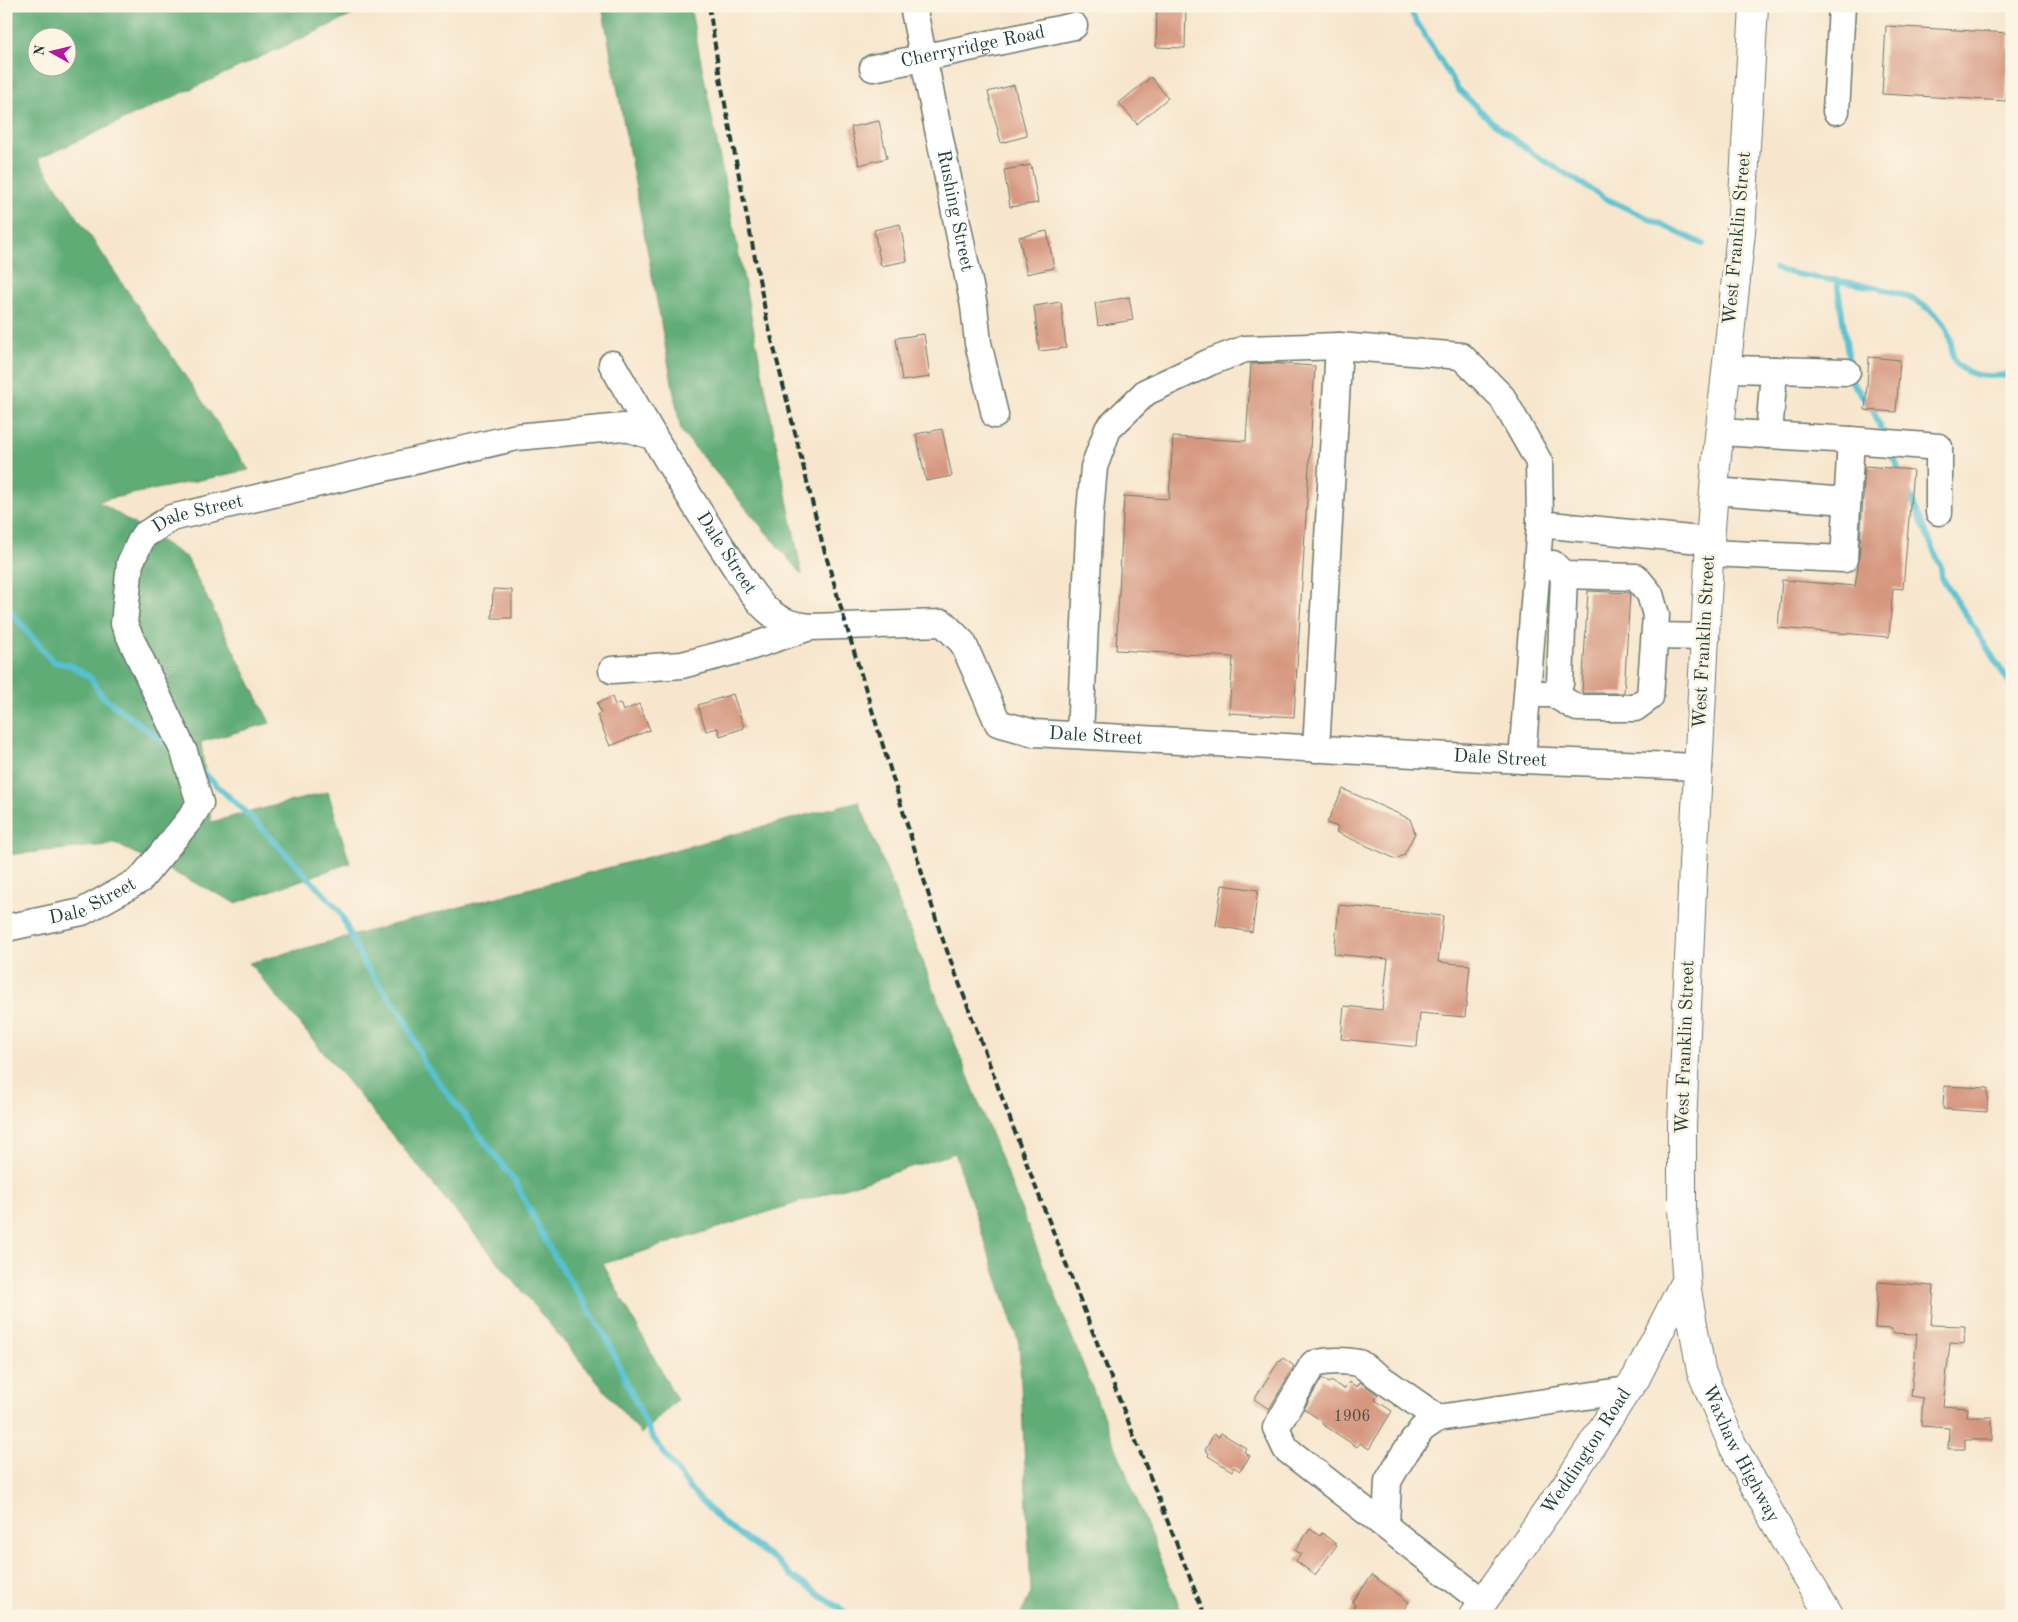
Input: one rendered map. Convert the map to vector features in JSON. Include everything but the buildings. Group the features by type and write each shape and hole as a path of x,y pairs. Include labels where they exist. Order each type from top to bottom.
{"main road":[{"name":"West Franklin Street","path":"1686,1279 1682,1207 1682,1126 1710,547 1714,491 1741,232 1754,6"},
{"name":"Weddington Road","path":"1478,1609 1570,1478 1636,1378 1686,1279"},
{"name":"Waxhaw Highway","path":"1686,1279 1701,1371 1732,1444 1789,1548 1830,1616"}],"street":[{"name":"Rushing Street","path":"913,6 974,306 978,343 995,415"},
{"path":"1836,111 1842,6"},
{"name":"Cherryridge Road","path":"873,68 1074,26"},
{"path":"1316,749 1338,346"},
{"path":"1080,735 1090,512 1094,467 1108,429 1146,392 1210,362 1245,349 1338,346 1462,356 1502,397 1538,462 1540,524 1522,760"},
{"name":"Dale Street","path":"612,364 652,436 703,519 756,597 770,613 788,624 810,626 943,623 963,643 998,723 1034,733 1699,768"},
{"path":"1727,369 1846,372"},
{"path":"1769,435 1774,370"},
{"name":"Dale Street","path":"6,928 82,912 140,880 190,819 200,803 184,752 124,624 130,563 143,536 170,518 517,437 623,427 652,436"},
{"path":"1720,432 1939,447 1939,512"},
{"path":"1540,524 1710,547 1844,559 1851,440"},
{"path":"1714,491 1847,501"},
{"path":"1537,555 1557,566 1564,575 1560,684 1553,694"},
{"path":"1526,695 1553,694 1578,708 1635,708 1650,697 1656,615 1650,594 1636,577 1564,575"},
{"path":"612,670 682,664 747,648 810,626"},
{"path":"1655,636 1706,637"},
{"path":"1438,1418 1359,1363 1345,1360 1313,1364 1276,1428 1286,1448 1386,1525 1478,1609"},
{"path":"1386,1525 1388,1481 1422,1429 1438,1418 1627,1390"}],"green space":[{"path":"6,6 372,6 38,159 249,470 98,501 187,558 270,723 201,742 211,822 328,792 350,863 236,903 116,844 6,855"},
{"path":"602,6 690,6 802,575 681,431"},
{"path":"859,801 1183,1616 1020,1616 1031,1593 1019,1343 955,1153 603,1264 677,1400 641,1434 249,963"}],"waterway":[{"path":"1407,6 1458,89 1490,120 1535,155 1607,199 1703,244"},
{"path":"1775,269 1869,286 1905,296 1924,305 1942,321 1950,337 1954,360 1964,370 1987,376 2012,375"},
{"path":"1837,281 1852,382 1873,410 1884,436"},
{"path":"1890,450 1901,475"},
{"path":"1908,491 1941,567 1941,576 2012,687"},
{"path":"6,606 53,662 70,665 90,677 102,696 170,747"},
{"path":"198,768 254,820 339,910 364,964 404,1017 424,1063 515,1181 551,1251 606,1337 651,1435 691,1490 723,1523 778,1562 790,1575 851,1616"}],"railway":[{"path":"709,6 720,78 767,320 822,542 940,932 1034,1183 1205,1616"}]}
